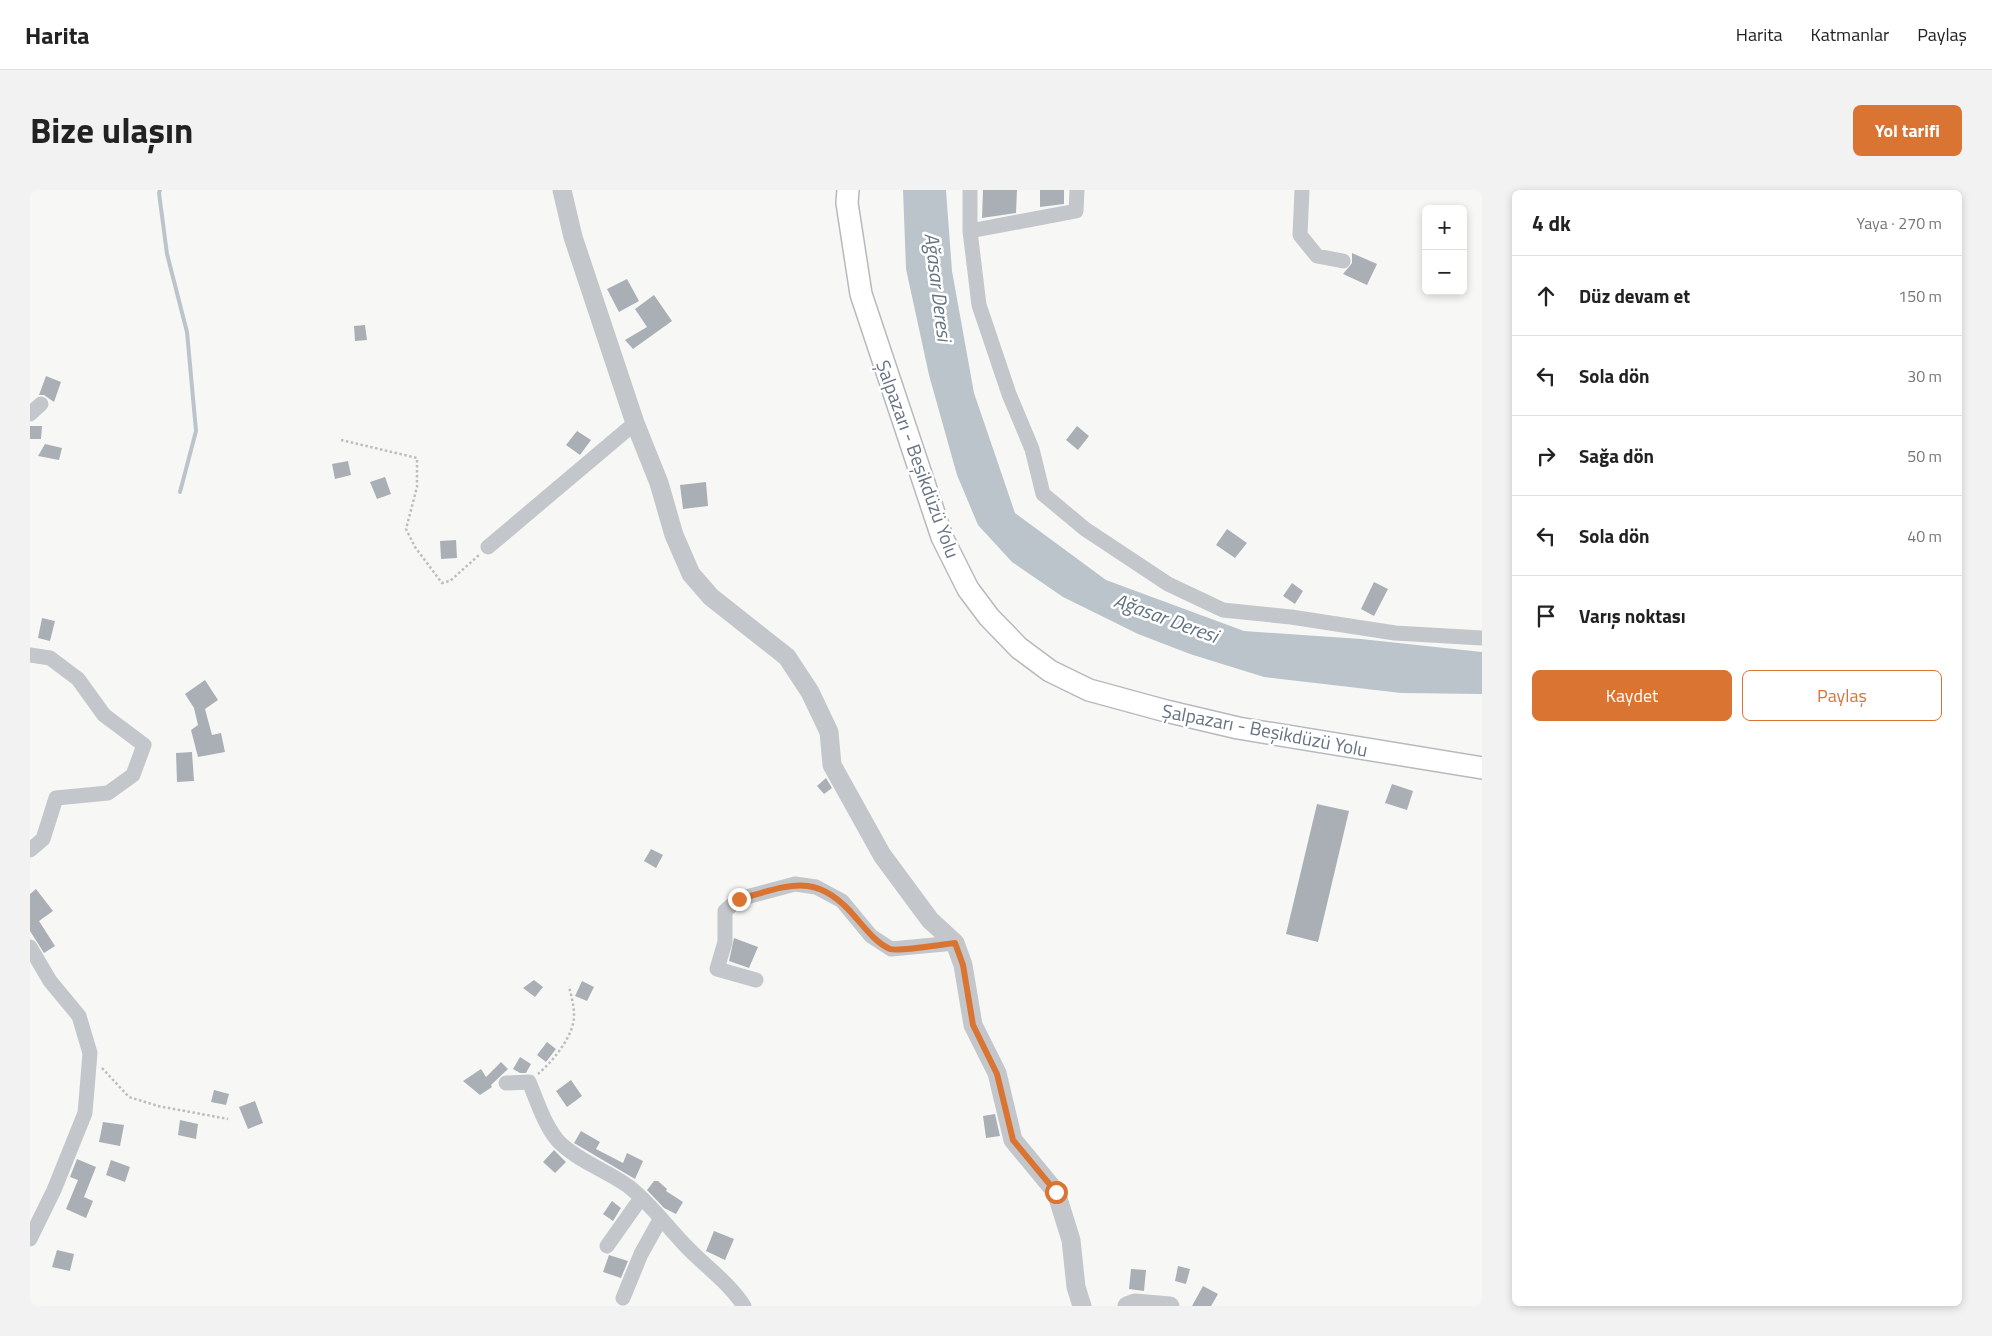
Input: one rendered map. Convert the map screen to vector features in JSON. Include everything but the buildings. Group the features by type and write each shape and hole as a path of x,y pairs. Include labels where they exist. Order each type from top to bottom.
{"main road":[{"name":"Şalpazarı - Beşikdüzü Yolu","path":"848,190 848,203 861,294 942,537 968,589 989,617 1019,648 1050,671 1089,690 1166,711 1238,728 1482,768"}],"street":[{"path":"562,190 574,238 635,422 659,483 674,535 691,574 710,597 787,657 810,692 829,732 832,765 882,855 930,920 955,943 963,965 973,1025 997,1074 1013,1140 1056,1192 1070,1240 1076,1286 1082,1306"},
{"path":"970,190 970,231 979,305 1009,394 1032,449 1043,494 1085,529 1168,584 1223,610 1395,633 1482,638"},
{"path":"970,231 1076,211 1076,190"},
{"path":"1302,190 1300,235 1317,256 1343,261"},
{"path":"30,414 41,404"},
{"path":"488,547 635,422"},
{"path":"30,655 50,658 78,679 104,715 144,745 133,775 108,793 56,798 42,839 30,850"},
{"path":"756,980 717,969 725,942 725,911 739,899 795,884 816,887 842,901 871,936 891,950 955,943"},
{"path":"30,948 50,981 79,1016 90,1053 85,1113 54,1190 30,1239"},
{"path":"506,1083 529,1082 546,1121 559,1142 593,1167 627,1185 661,1218 684,1244 736,1293 744,1306"},
{"path":"607,1246 641,1198"},
{"path":"623,1298 641,1254 661,1218"},
{"path":"1127,1306 1135,1303 1168,1306"}],"path":[{"path":"340,440 417,458 417,487 406,529 416,547 442,583 450,581 488,547"},
{"path":"529,1082 550,1064 566,1042 575,1015 569,986"},
{"path":"90,1053 129,1096 158,1106 228,1119"}],"water":[{"name":"Ağasar Deresi","path":"903,190 946,190 952,271 974,393 1015,513 1106,580 1244,631 1361,639 1482,652 1482,694 1401,693 1264,677 1190,654 1138,634 1063,597 1012,562 978,525 957,475 929,375 906,269"}],"waterway":[{"path":"160,190 167,254 187,332 196,431 180,492"}],"route":[{"path":"739,899 795,884 816,887 842,901 871,936 891,950 955,943 963,965 973,1025 997,1074 1013,1140 1056,1192"}]}
